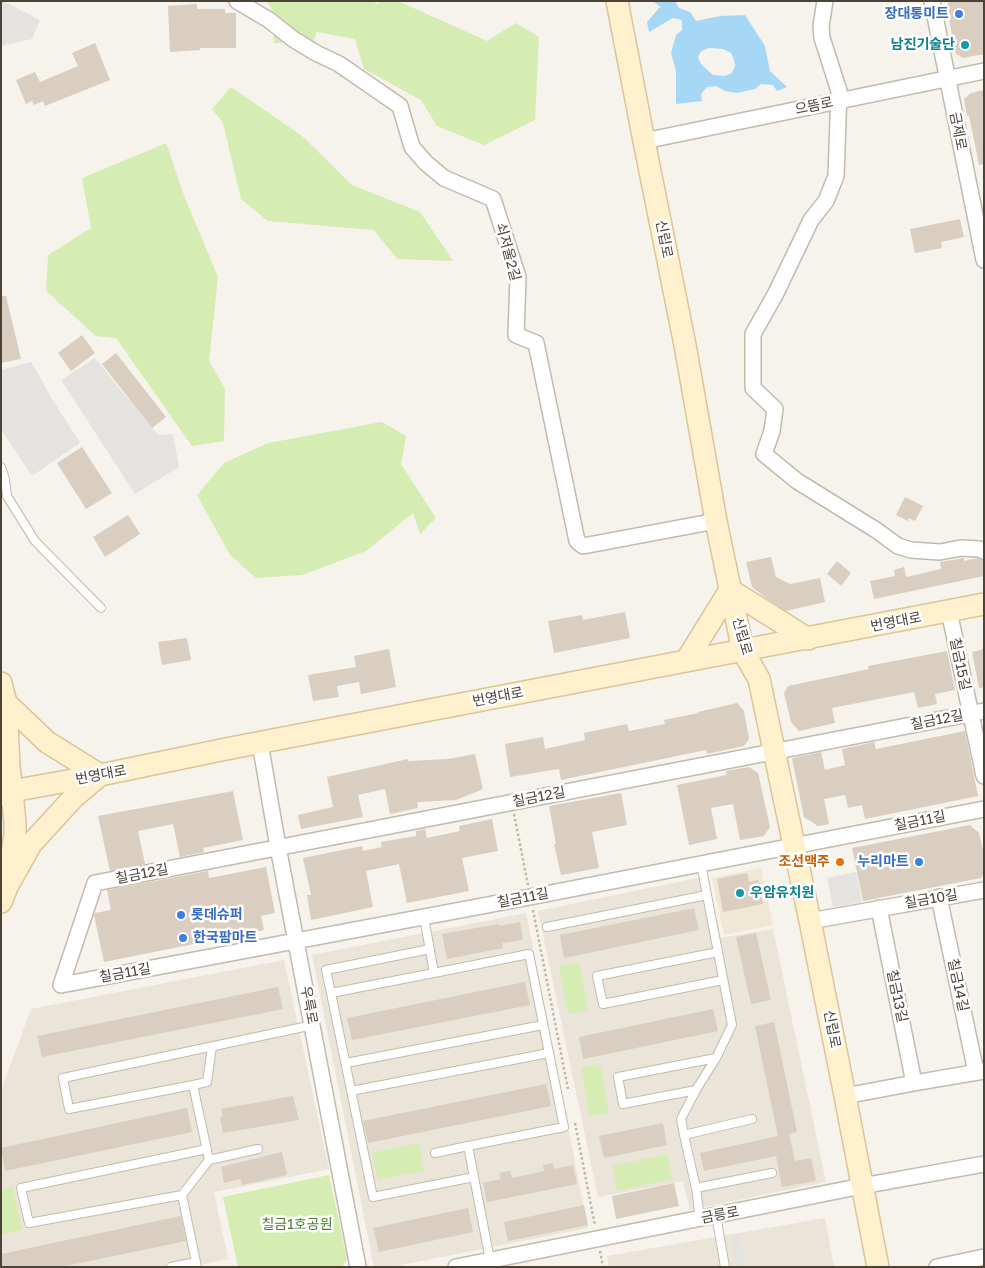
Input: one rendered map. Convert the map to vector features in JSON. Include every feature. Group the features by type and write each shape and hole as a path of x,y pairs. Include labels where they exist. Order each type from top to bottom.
{"street":[{"name":"쇠저울2길","path":"237,1 269,20 292,39 340,64 400,106 412,147 426,163 444,178 493,199 518,277 516,335 536,343 577,541 583,546 716,521"},
{"name":"신립로","path":"618,1 685,345 730,590 743,650 759,679 775,751 878,1267"},
{"path":"825,1 821,26 822,38 838,91 839,101 836,176 826,201 811,220 776,293 753,334 753,388 775,409 772,431 764,454 797,481 876,530 898,546 912,550 940,552 961,548 984,551"},
{"name":"금제로","path":"932,1 983,251"},
{"name":"으뜸로","path":"644,141 984,71"},
{"path":"686,661 730,590 808,639"},
{"name":"번영대로","path":"7,793 984,604"},
{"name":"칠금15길","path":"949,611 977,712 984,776"},
{"path":"1,725 4,693"},
{"path":"3,888 31,844 48,824 74,797 100,775 47,742 4,693"},
{"path":"3,888 15,834 7,793 9,767 4,693"},
{"name":"칠금12길","path":"61,985 95,883 977,712"},
{"name":"우륵로","path":"260,743 358,1267"},
{"name":"칠금11길","path":"61,985 530,897 984,808"},
{"name":"칠금10길","path":"810,921 984,890"},
{"name":"칠금14길","path":"940,898 980,1072"},
{"name":"칠금13길","path":"879,908 914,1083"},
{"path":"845,1096 980,1072"},
{"name":"금릉로","path":"456,1267 862,1186 984,1164"},
{"path":"937,1267 984,1257"}],"lane":[{"path":"1,467 5,478 7,496 35,541 101,608"},
{"path":"700,1218 696,1188 681,1119 716,1058 732,1025 701,864"},
{"path":"547,927 707,895"},
{"path":"424,916 434,973"},
{"path":"430,949 326,970 373,1198 474,1177"},
{"path":"718,952 597,976 603,1004 723,980"},
{"path":"331,993 529,954 564,1126 435,1153"},
{"path":"346,1063 543,1024"},
{"path":"212,1047 207,1082 69,1110 63,1078 313,1025"},
{"path":"351,1091 549,1053"},
{"path":"696,1090 623,1104 618,1077 716,1058"},
{"path":"193,1085 209,1160"},
{"path":"684,1135 752,1119"},
{"path":"468,1146 490,1260"},
{"path":"207,1149 21,1188 29,1223 182,1195 209,1160 258,1149"},
{"path":"696,1188 772,1174"},
{"path":"171,1267 196,1264 182,1195"},
{"path":"716,1215 725,1267"}],"path":[{"path":"511,802 568,1092"},
{"path":"574,1122 603,1267"}],"shaded area":[{"path":"1,1 40,20 32,39 1,46"},
{"path":"95,358 158,435 173,434 179,467 135,494 61,380"},
{"path":"31,362 80,443 32,476 1,429 1,370"},
{"path":"761,868 773,925 724,935 712,878"},
{"path":"856,872 862,902 833,907 827,878"},
{"path":"707,876 721,938 773,929 826,1182 690,1210 683,1181 598,1197 538,911"},
{"path":"526,913 588,1228 391,1267 374,1267 312,955"},
{"path":"284,960 329,1169 214,1192 228,1259 191,1267 1,1267 1,1091 31,1009"},
{"path":"825,1218 834,1267 609,1267 607,1256"},
{"path":"740,1236 746,1267 736,1267 730,1237"}],"green space":[{"path":"267,1 372,1 377,4 382,1 398,1 487,41 516,23 539,37 535,120 484,145 437,126 421,100 364,69 355,39 317,32 313,42 274,43 274,14"},
{"path":"231,87 302,136 352,185 420,212 453,261 397,259 374,230 268,221 241,199 223,123 212,109"},
{"path":"166,143 185,198 218,277 209,361 225,389 224,441 192,446 116,338 96,336 46,291 48,255 91,228 82,178"},
{"path":"382,422 406,436 401,464 436,518 420,534 413,513 366,551 302,575 256,578 230,555 197,495 224,463 268,443"},
{"path":"579,962 588,1010 568,1014 559,966"},
{"path":"600,1064 609,1112 590,1116 581,1068"},
{"path":"419,1143 424,1171 378,1180 372,1153"},
{"path":"667,1154 672,1179 617,1191 612,1166"},
{"name":"칠금1호공원","path":"329,1175 347,1259 342,1267 238,1267 223,1197"},
{"path":"13,1187 22,1230 1,1234 1,1189"}],"water":[{"path":"653,1 675,1 679,8 690,12 696,21 720,16 745,15 765,46 770,71 787,87 777,91 773,85 761,84 755,89 737,93 725,91 716,86 707,87 701,94 702,101 676,104 676,71 671,53 676,35 682,30 682,20 673,18 649,32 647,22 660,7","holes":["709,48 723,49 731,53 735,66 732,73 725,76 713,75 701,64 698,57 701,51"]}],"building":[{"path":"949,1 984,1 984,54 963,58 955,53 947,6"},
{"path":"197,4 197,9 225,9 225,13 236,13 236,48 200,48 200,50 170,52 168,6"},
{"path":"95,43 110,80 45,106 43,101 34,105 32,101 26,104 16,80 35,72 40,82 78,66 72,53"},
{"path":"984,90 984,164 979,165 964,99 971,93"},
{"path":"960,219 964,237 941,242 942,248 915,253 910,229"},
{"path":"1,296 6,296 21,359 1,363"},
{"path":"82,335 95,353 71,371 58,353"},
{"path":"116,353 166,417 152,428 102,364"},
{"path":"82,447 112,493 86,509 57,463"},
{"path":"905,497 923,506 915,521 909,518 908,521 896,515"},
{"path":"128,515 140,534 105,557 93,537"},
{"path":"771,557 776,577 790,584 820,578 825,602 786,611 752,587 746,562"},
{"path":"964,558 964,561 977,558 984,560 984,576 874,599 870,581 895,576 894,570 904,567 906,577 941,569 940,562"},
{"path":"837,561 851,573 841,586 827,574"},
{"path":"625,612 630,638 554,653 548,621 582,615 583,620"},
{"path":"187,638 191,660 162,665 158,642"},
{"path":"389,649 396,687 361,694 359,682 337,686 339,697 313,701 308,675 356,667 354,656"},
{"path":"984,649 984,687 979,688 972,652"},
{"path":"947,651 955,690 935,694 937,704 918,708 914,692 832,708 835,723 799,731 791,722 784,693 788,686 869,669 868,666"},
{"path":"737,703 744,711 749,739 744,746 707,754 706,750 561,780 559,769 510,777 505,744 543,737 545,749 585,740 584,733 627,724 629,731 665,724 664,720"},
{"path":"965,731 978,796 865,819 862,805 848,808 845,795 824,799 829,824 818,826 804,817 793,758 821,752 825,770 845,765 842,749 874,742 876,749"},
{"path":"475,754 483,789 456,800 417,802 418,808 390,814 385,789 358,795 363,817 301,829 298,815 333,807 327,777 408,759 408,761 448,759"},
{"path":"749,767 758,773 770,827 764,836 740,840 733,804 711,808 717,839 689,845 677,785 727,775 726,771"},
{"path":"233,791 243,840 203,848 204,852 180,857 173,824 138,831 145,864 110,871 98,816"},
{"path":"621,793 627,825 592,832 599,868 561,875 554,844 556,844 549,806"},
{"path":"492,819 498,851 462,858 469,891 407,903 399,864 366,871 373,907 311,920 307,895 311,895 303,858 362,846 363,851 382,847 381,842 416,836 416,831 425,829 427,838 460,831 459,826"},
{"name":"누리마트","path":"970,825 979,833 984,854 984,873 981,878 863,901 852,848"},
{"name":"롯데슈퍼","path":"266,867 275,913 261,916 264,930 104,962 94,915 95,913 111,910 107,890 208,871 209,878"},
{"name":"우암유치원","path":"747,873 749,882 758,880 763,904 723,912 717,879"},
{"path":"694,908 699,930 564,958 560,935"},
{"path":"520,922 523,940 502,943 503,948 447,959 442,934"},
{"path":"756,933 771,1000 751,1004 736,937"},
{"path":"525,982 530,1005 352,1040 347,1018"},
{"path":"278,987 283,1009 42,1057 37,1036"},
{"path":"713,1009 718,1031 583,1059 579,1037"},
{"path":"774,1022 797,1132 789,1134 795,1161 811,1158 816,1181 782,1187 776,1156 704,1171 700,1153 778,1136 755,1026"},
{"path":"546,1084 551,1106 368,1143 363,1121"},
{"path":"293,1096 299,1120 223,1133 220,1117 223,1116 221,1109"},
{"path":"187,1108 192,1132 5,1171 1,1148"},
{"path":"663,1123 667,1145 604,1158 599,1136"},
{"path":"282,1152 287,1175 242,1185 241,1179 224,1183 221,1167"},
{"path":"553,1163 554,1169 573,1165 577,1184 487,1202 483,1183 501,1179 499,1173 510,1171 512,1178 544,1171 543,1165"},
{"path":"674,1183 679,1206 616,1219 612,1196"},
{"path":"584,1205 588,1225 508,1241 504,1222"},
{"path":"468,1208 473,1232 379,1252 373,1228"},
{"path":"181,1216 186,1241 61,1267 1,1267 1,1254"}],"place":[{"name":"장대통미트","path":"959,14"},
{"name":"남진기술단","path":"965,45"},
{"name":"조선맥주","path":"840,862"},
{"name":"누리마트","path":"919,862"},
{"name":"우암유치원","path":"740,893"},
{"name":"롯데슈퍼","path":"181,915"},
{"name":"한국팜마트","path":"183,938"}]}
